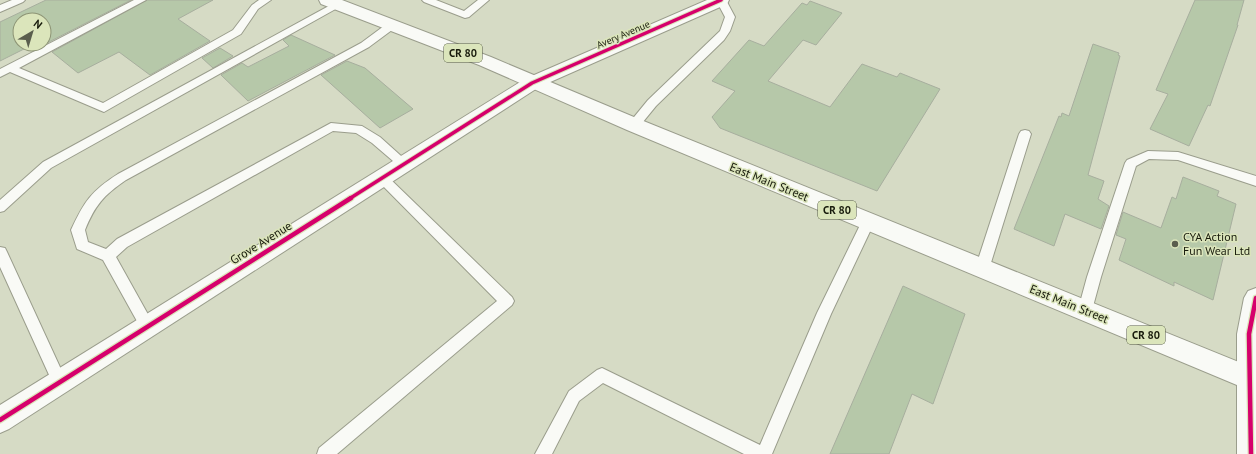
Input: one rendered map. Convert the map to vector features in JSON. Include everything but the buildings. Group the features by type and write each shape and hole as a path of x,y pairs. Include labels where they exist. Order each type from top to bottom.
{"main road":[{"name":"Avery Avenue","path":"532,83 721,0"},
{"name":"East Main Street","path":"333,2 484,61 634,126 1253,379"},
{"name":"Grove Avenue","path":"0,420 532,83"},
{"path":"1251,454 1253,379 1249,334 1255,310"}],"lane":[{"path":"0,9 20,0"},
{"path":"0,73 141,0"},
{"path":"10,68 104,108 237,32 254,7 266,0"},
{"path":"427,0 465,15 484,0"},
{"path":"634,126 652,103 720,38 730,17 721,0"},
{"path":"0,207 48,165 333,2"},
{"path":"148,327 108,256 82,245 78,230 90,202 102,189 122,177 365,45 392,25"},
{"path":"108,256 122,243 331,127 358,130 376,140 404,164"},
{"path":"982,269 1025,134"},
{"path":"1085,310 1094,277 1131,163 1148,155 1178,156 1256,181"},
{"path":"325,454 507,302 382,178"},
{"path":"543,454 574,396 602,375 762,454 824,313 868,222"},
{"path":"0,252 60,382"}],"cycle path":[{"path":"0,420 532,83 721,0"},
{"path":"1251,454 1249,334 1256,298"}],"place":[{"name":"CYA Action Fun Wear Ltd","path":"1175,244"}]}
